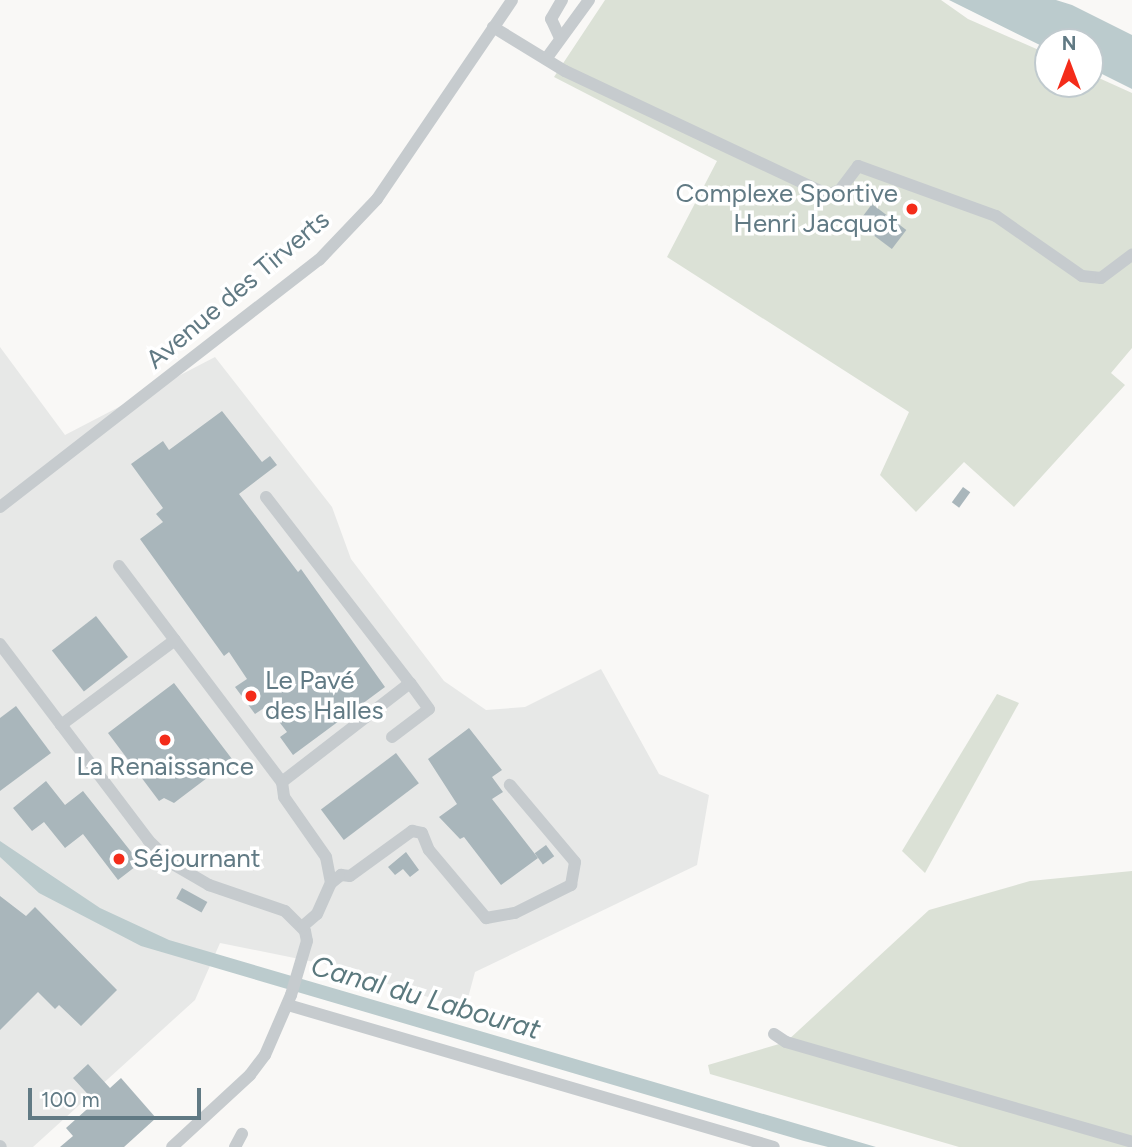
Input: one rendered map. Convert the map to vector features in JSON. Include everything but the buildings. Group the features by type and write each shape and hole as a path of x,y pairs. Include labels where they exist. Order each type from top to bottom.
{"street":[{"name":"Avenue des Tirverts","path":"0,507 319,260 377,199 512,0"},
{"path":"560,38 551,19 562,0"},
{"path":"546,59 589,0"},
{"path":"493,27 564,70 828,195 840,190 858,166 996,216 1082,276 1101,278 1132,255"},
{"path":"266,497 429,709 392,737"},
{"path":"119,566 282,782 284,797 326,857 331,883"},
{"path":"61,725 175,640"},
{"path":"1,648 148,840 173,864 209,885 285,911 303,926 307,941 276,1035 250,1075 172,1147"},
{"path":"282,782 410,683"},
{"path":"303,926 317,914 331,883 341,875 349,876 401,835 422,833 429,850 486,918 515,914 570,885 575,862 510,785"},
{"path":"289,1000 774,1147"},
{"path":"774,1034 786,1042 1132,1142"},
{"path":"235,1147 242,1134"}],"shaded area":[{"name":"Complexe Sportive Henri Jacquot","path":"605,0 941,0 968,19 1034,48 1034,98 1104,98 1104,80 1132,93 1132,348 1111,373 1125,385 1014,507 964,462 916,512 880,475 909,412 667,257 717,161 554,77"},
{"path":"949,0 1056,0 1072,5 1132,35 1132,89 1104,75 1104,28 1034,28 1034,42"},
{"path":"0,347 65,435 215,357 332,507 351,559 444,681 486,710 525,707 601,669 659,774 709,795 697,865 475,972 465,1009 329,965 220,943 195,1000 33,1147 0,1147"},
{"path":"997,694 1019,703 925,873 902,851"},
{"path":"0,841 100,908 169,940 876,1147 828,1147 804,1141 141,946 39,893 0,857"},
{"path":"1132,871 1132,1147 959,1147 710,1074 708,1065 786,1042 929,910 1030,881"}],"place":[{"name":"Complexe Sportive Henri Jacquot","path":"912,209"},
{"name":"Le Pavé des Halles","path":"251,696"},
{"name":"La Renaissance","path":"165,740"},
{"name":"Séjournant","path":"119,859"}],"water label":[{"name":"Canal du Labourat","path":"426,997"}]}
